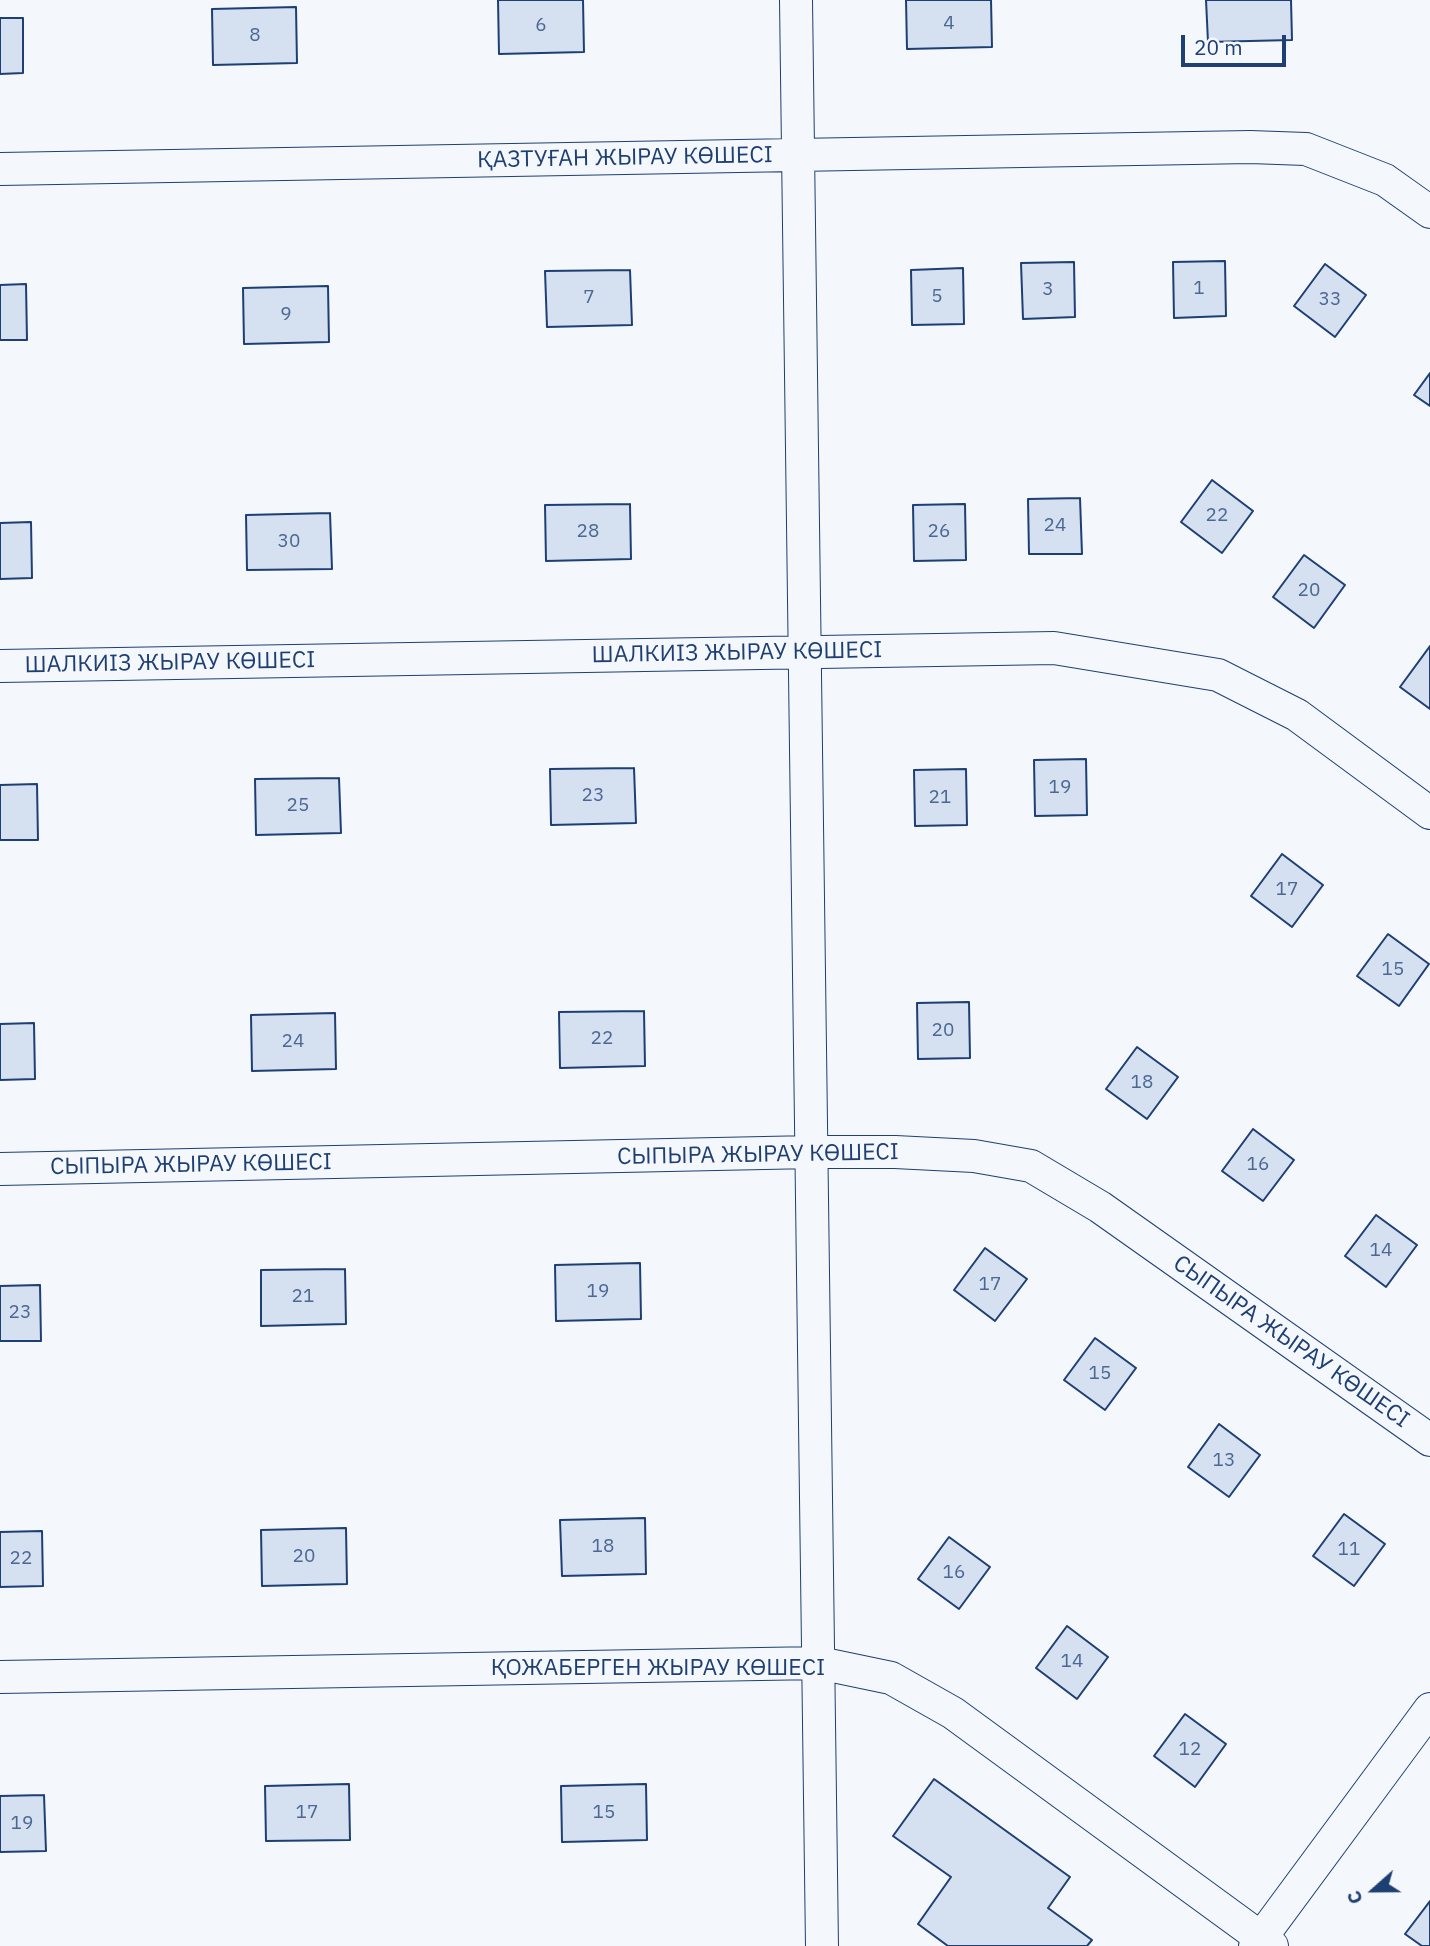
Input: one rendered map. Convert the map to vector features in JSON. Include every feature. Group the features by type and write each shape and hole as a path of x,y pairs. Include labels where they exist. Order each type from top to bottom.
{"street":[{"path":"796,0 822,1946"},
{"name":"ҚАЗТУҒАН ЖЫРАУ КӨШЕСІ","path":"0,169 1250,147 1306,149 1385,180 1430,212"},
{"name":"ШАЛКИІЗ ЖЫРАУ КӨШЕСІ","path":"0,666 1054,648 1218,675 1297,715 1430,813"},
{"name":"СЫПЫРА ЖЫРАУ КӨШЕСІ","path":"0,1169 812,1152 974,1156 1031,1166 1100,1207 1430,1440"},
{"name":"ҚОЖАБЕРГЕН ЖЫРАУ КӨШЕСІ","path":"0,1677 819,1663 891,1678 953,1713 1263,1943"},
{"path":"1263,1943 1430,1709"}],"building":[{"path":"498,0 583,0 584,52 499,54"},
{"path":"906,0 991,0 992,47 907,49"},
{"path":"1206,0 1291,0 1292,40 1208,42"},
{"path":"296,7 297,63 213,65 212,9"},
{"path":"0,18 23,18 23,73 0,74"},
{"path":"1225,261 1226,316 1174,318 1173,262"},
{"path":"1074,262 1075,317 1023,319 1021,263"},
{"path":"1325,264 1366,295 1335,337 1294,306"},
{"path":"963,268 964,324 912,325 911,270"},
{"path":"630,270 632,325 547,327 545,271"},
{"path":"26,284 27,340 0,340 0,285"},
{"path":"328,286 329,342 244,344 243,288"},
{"path":"1430,373 1430,406 1414,395"},
{"path":"1212,480 1253,511 1222,553 1181,522"},
{"path":"1080,498 1082,554 1029,554 1028,499"},
{"path":"630,504 631,559 546,561 545,505"},
{"path":"965,504 966,560 914,561 913,505"},
{"path":"330,513 332,569 247,570 246,515"},
{"path":"31,522 32,578 0,579 0,523"},
{"path":"1304,555 1345,585 1314,628 1273,597"},
{"path":"1430,646 1430,709 1400,687"},
{"path":"1086,759 1087,815 1035,816 1034,760"},
{"path":"634,768 636,823 551,825 550,769"},
{"path":"966,769 967,825 915,826 914,770"},
{"path":"339,778 341,833 256,835 255,779"},
{"path":"37,784 38,840 0,840 0,785"},
{"path":"1282,854 1323,885 1292,927 1251,896"},
{"path":"1388,934 1429,964 1399,1006 1357,976"},
{"path":"969,1002 970,1058 918,1059 917,1003"},
{"path":"644,1011 645,1066 560,1068 559,1012"},
{"path":"335,1013 336,1069 252,1071 251,1015"},
{"path":"34,1023 35,1079 0,1080 0,1024"},
{"path":"1137,1047 1178,1077 1147,1119 1106,1089"},
{"path":"1253,1129 1294,1160 1263,1201 1222,1171"},
{"path":"1376,1215 1417,1245 1386,1287 1345,1256"},
{"path":"985,1248 1027,1279 995,1321 954,1290"},
{"path":"640,1263 641,1319 556,1321 555,1265"},
{"path":"345,1269 346,1324 261,1326 261,1270"},
{"path":"40,1285 41,1341 0,1341 0,1286"},
{"path":"1095,1338 1136,1368 1105,1410 1064,1380"},
{"path":"1219,1424 1260,1455 1229,1497 1188,1467"},
{"path":"1344,1514 1385,1544 1354,1586 1313,1556"},
{"path":"645,1518 646,1574 562,1576 560,1520"},
{"path":"346,1528 347,1584 262,1586 261,1530"},
{"path":"42,1531 43,1586 0,1587 0,1532"},
{"path":"949,1537 990,1567 959,1609 918,1579"},
{"path":"1067,1626 1108,1657 1077,1699 1036,1668"},
{"path":"1185,1714 1226,1744 1195,1787 1154,1756"},
{"path":"934,1779 1070,1877 1048,1908 1092,1940 1087,1946 948,1946 918,1924 951,1877 893,1836"},
{"path":"349,1784 350,1840 266,1841 265,1786"},
{"path":"646,1784 647,1840 562,1842 561,1786"},
{"path":"44,1795 46,1851 0,1852 0,1796"},
{"path":"1430,1901 1430,1946 1422,1946 1405,1934"}]}
